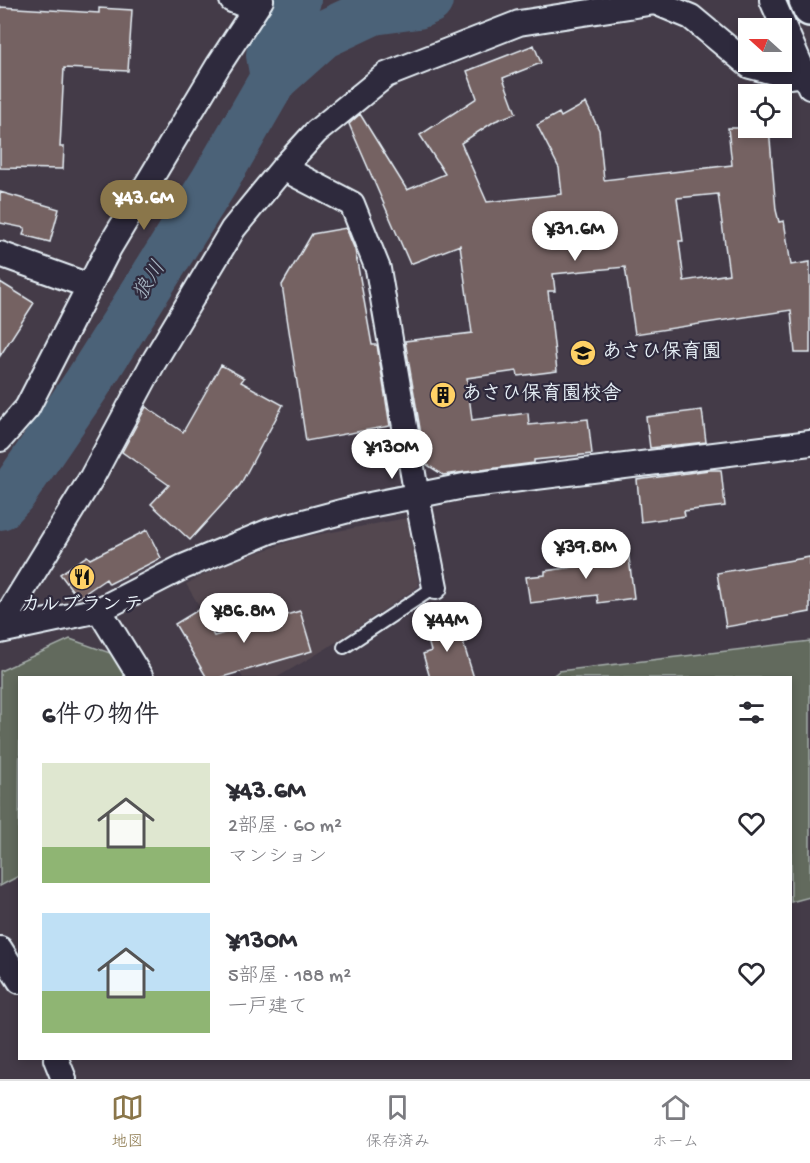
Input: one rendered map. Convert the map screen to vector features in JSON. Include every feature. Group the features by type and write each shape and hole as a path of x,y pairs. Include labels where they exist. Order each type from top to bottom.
{"highway":[{"path":"806,0 810,9"}],"street":[{"path":"772,0 807,80"},
{"path":"0,629 92,477 153,363 233,229 316,132 386,75 519,23 655,2 691,17 750,66 807,80"},
{"path":"1,437 27,408 109,248 249,3"},
{"path":"283,168 352,204 378,269 417,497 435,586"},
{"path":"0,254 89,286"},
{"path":"0,629 99,610 183,567 270,531 360,507 464,486 810,443"},
{"path":"99,610 140,676"},
{"path":"0,949 18,978"},
{"path":"56,1060 64,1079"}],"lane":[{"path":"344,647 435,586"}],"shaded area":[{"path":"407,518 419,586 327,648 279,676 242,676 186,584 228,563 300,538"}],"green space":[{"path":"70,639 116,655 128,676 18,676 18,877 0,886 0,671"},
{"path":"810,641 810,897 792,902 792,676 553,676 559,671"}],"building":[{"path":"0,7 99,13 99,8 132,10 128,71 64,68 60,147 64,147 63,169 0,168"},
{"path":"534,45 541,63 503,78 516,113 495,121 461,143 487,202 562,194 559,168 537,125 559,113 561,117 586,103 599,130 604,180 732,165 728,128 738,128 738,138 770,138 776,210 779,222 784,221 791,265 810,262 810,353 795,353 791,310 635,334 625,267 553,274 555,291 548,291 557,371 518,376 517,371 467,378 472,420 528,413 529,425 588,419 592,454 534,460 534,463 443,475 426,464 405,341 472,333 460,245 410,264 349,124 360,114 407,190 445,174 420,135 477,98 467,71","holes":["718,194 729,274 684,281 679,241 683,241 677,198"]},
{"path":"0,192 59,209 50,242 23,235 25,228 0,223"},
{"path":"346,228 355,250 372,345 377,345 390,426 306,441 282,285 312,234"},
{"path":"0,282 34,303 0,356"},
{"path":"221,365 244,378 241,382 283,405 240,485 190,540 151,504 169,485 122,452 146,407 183,432"},
{"path":"702,410 706,442 650,448 646,417"},
{"path":"721,470 725,506 684,511 685,516 641,522 637,480"},
{"path":"147,530 161,558 109,584 106,579 78,598 60,574 87,556 90,559"},
{"path":"628,550 634,598 598,603 597,595 530,603 526,577 545,575 545,571 581,566 580,561 586,560 586,555"},
{"path":"810,557 810,612 726,627 717,573"},
{"path":"198,610 214,636 300,611 312,651 226,676 206,676 175,624"},
{"path":"456,620 473,676 429,676 423,654 431,651 425,630"}],"waterway":[{"path":"274,78 270,55 277,34 297,0"},
{"name":"狼川","path":"0,506 14,491 87,384 214,182 274,78 322,35 373,11 417,5 429,0"}],"place":[{"name":"あさひ保育園","path":"583,353"},
{"name":"あさひ保育園校舎","path":"443,395"},
{"name":"カルブランテ","path":"82,577"}]}
